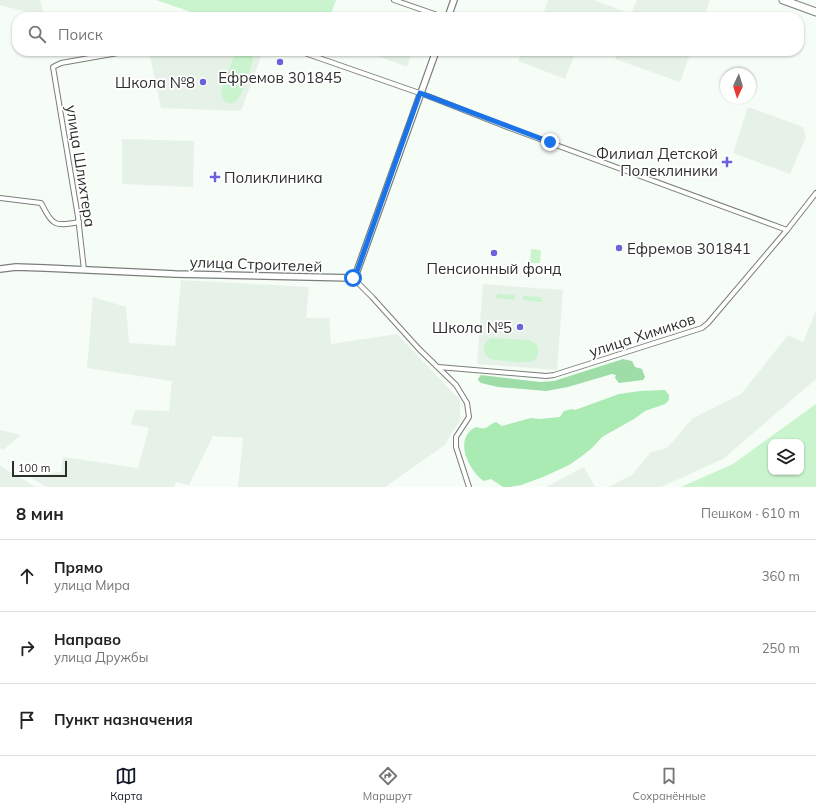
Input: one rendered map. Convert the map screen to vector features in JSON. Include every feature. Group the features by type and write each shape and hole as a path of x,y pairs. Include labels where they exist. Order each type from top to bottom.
{"main road":[{"path":"783,0 816,12"}],"street":[{"path":"394,0 429,12"},
{"path":"450,12 454,0"},
{"name":"улица Шлихтера","path":"84,270 79,222 53,67 61,63 101,56"},
{"path":"313,56 420,93 786,230"},
{"path":"434,56 356,274 353,278 419,349 456,385 467,403 468,417 456,437 456,447 469,487"},
{"name":"улица Химиков","path":"438,367 546,376 554,375 702,328 708,323 816,193"},
{"path":"0,198 41,203 51,221 61,226 79,222"},
{"name":"улица Строителей","path":"0,269 16,267 176,274 353,278"}],"shaded area":[{"path":"0,0 40,0 44,12 26,12 0,5"},
{"path":"156,0 336,0 332,12 191,12"},
{"path":"548,0 594,0 626,12 544,12"},
{"path":"637,0 710,0 706,12 632,12"},
{"name":"Школа №8","path":"150,56 261,56 241,111 161,108"},
{"path":"234,56 253,56 251,67 239,98 232,103 227,102 222,98 221,91"},
{"path":"378,56 411,56 407,67"},
{"path":"520,56 574,56 565,79 518,61"},
{"path":"616,56 689,56 680,82 615,59"},
{"path":"748,107 803,127 806,137 790,174 733,153"},
{"path":"122,139 194,141 193,187 122,184"},
{"path":"531,249 541,250 540,263 530,263"},
{"path":"181,280 309,287 306,318 329,318 331,344 397,334 460,400 460,421 445,445 385,487 238,487 243,438 213,436 189,485 176,482 174,487 47,487 28,476 61,472 63,457 138,468 149,428 131,424 135,410 169,411 172,381 87,368 93,297 126,307 129,343 175,346"},
{"name":"Школа №5","path":"483,284 563,290 557,370 477,364"},
{"path":"498,294 515,295 515,300 495,298"},
{"path":"523,296 541,297 543,302 523,300"},
{"path":"816,311 816,379 723,459 661,487 608,487 632,475 651,452 667,448 693,418 741,394 788,335 803,342"},
{"path":"491,338 529,340 536,344 538,348 538,356 536,359 529,362 511,362 490,359 484,351 484,345"},
{"path":"623,359 632,361 635,367 642,369 645,377 643,380 619,383 615,378 616,375 612,374 568,387 546,391 498,387 481,383 478,380 481,375 540,382 554,381"},
{"path":"665,390 669,395 669,400 665,404 645,411 602,437 592,448 569,465 521,485 503,487 491,479 484,481 478,476 468,462 465,454 465,439 469,432 476,427 485,428 496,422 502,426 531,418 539,419 560,417 564,411 572,409 575,410 619,394"},
{"path":"816,404 816,487 681,487 733,464"},
{"path":"0,430 21,435 3,450 0,448"},
{"path":"0,466 36,487 0,487"},
{"path":"584,467 595,487 546,487"}],"place":[{"name":"Ефремов 301845","path":"280,62"},
{"name":"Школа №8","path":"203,82"},
{"name":"Филиал Детской Полеклиники","path":"727,162"},
{"name":"Поликлиника","path":"215,177"},
{"name":"Ефремов 301841","path":"619,248"},
{"name":"Пенсионный фонд","path":"494,253"},
{"name":"Школа №5","path":"520,327"}],"route":[{"path":"353,278 356,274 420,93 550,142"}]}
